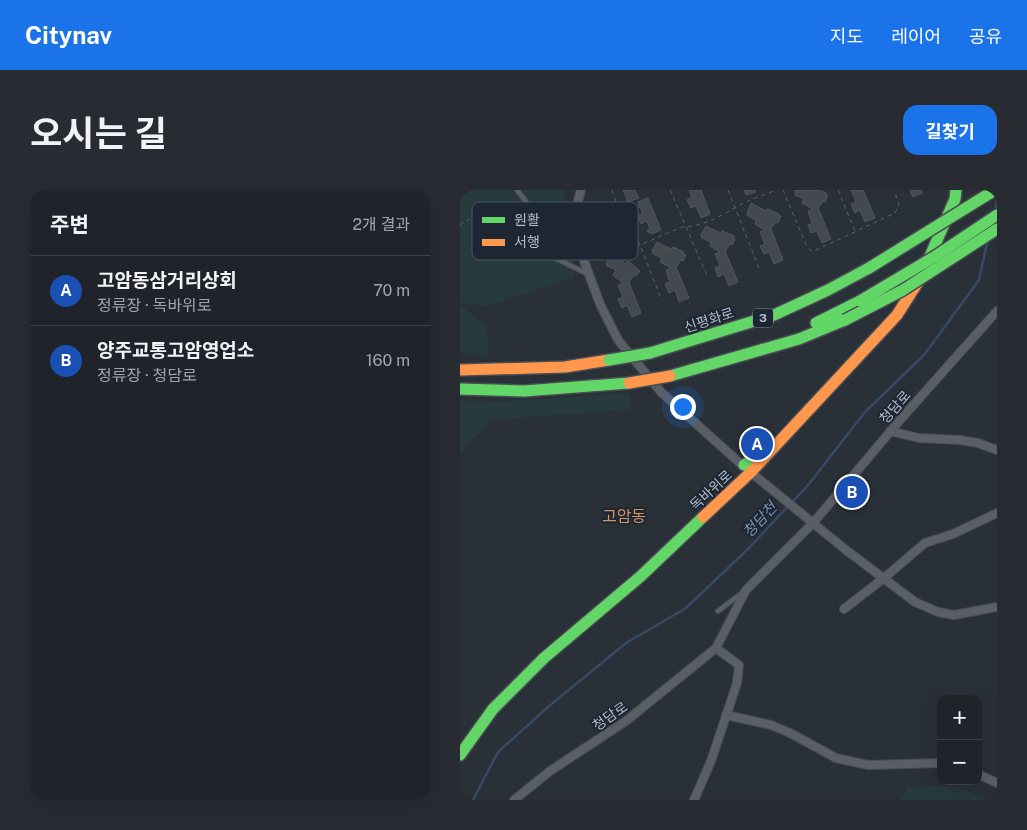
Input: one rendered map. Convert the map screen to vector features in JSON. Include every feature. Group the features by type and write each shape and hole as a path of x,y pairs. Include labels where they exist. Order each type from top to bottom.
{"main road":[{"name":"독바위로","path":"460,755 493,709 544,658 640,576 733,491 746,467 779,442 897,315 916,287 955,199 956,190"},
{"name":"신평화로","path":"460,370 565,367 650,353 774,315 828,290 869,268 995,190"},
{"name":"3","path":"759,352 860,301 934,257 997,215"},
{"name":"3","path":"460,388 484,391 554,390 629,383 670,376 759,352 799,339 845,320 903,290 997,229"}],"street":[{"path":"583,260 600,304 618,340 661,392 746,467 846,550 915,602 938,612 954,615 997,607"},
{"name":"청담로","path":"514,800 550,771 626,721 716,648 746,590 812,520 997,311"},
{"path":"890,431 919,438 978,443 997,450"},
{"path":"844,609 925,543 953,534 997,513"},
{"path":"694,800 711,760 737,683 739,665 716,648"},
{"path":"726,714 784,730 836,758 868,765 937,763"},
{"path":"982,776 997,783"}],"lane":[{"path":"517,190 527,202"},
{"path":"559,260 588,274"},
{"path":"718,611 746,590"}],"path":[{"path":"612,190 616,202"},
{"path":"670,190 708,278"},
{"path":"728,190 759,268"},
{"path":"640,245 682,227 692,227 776,190"},
{"path":"783,190 807,247 811,251 895,213 899,205 894,190"},
{"path":"838,190 855,232"},
{"path":"460,225 472,219"},
{"path":"638,240 662,301"}],"green space":[{"path":"460,190 563,190 565,202 472,202 472,260 572,260 574,277 486,306 460,303"},
{"path":"460,304 486,326 489,356 460,353"},
{"path":"630,393 631,410 491,420 460,454 460,400 480,403"},
{"path":"908,787 957,787 988,800 901,800"}],"building":[{"path":"623,190 635,190 639,198 628,202"},
{"path":"689,190 701,190 710,214 701,218 696,206 691,208 687,200 692,197"},
{"path":"744,190 755,190 756,192 746,195"},
{"path":"795,190 820,190 828,195 825,202 823,201 818,208 831,239 822,243 817,231 811,233 808,225 812,223 808,211 813,209 802,203 804,199 795,195"},
{"path":"851,190 863,190 875,218 865,222 860,210 855,213 851,204 856,202"},
{"path":"910,190 921,190 922,193 913,197"},
{"path":"648,198 661,230 652,234 647,230 650,229 647,221 641,224 638,216 643,214 638,202"},
{"path":"751,203 781,216 778,223 775,222 771,229 783,260 774,264 769,252 764,254 760,246 765,244 760,232 765,230 755,224 756,220 748,216 747,213"},
{"path":"706,226 721,233 722,231 734,236 733,238 735,239 732,245 730,244 725,251 738,282 729,286 724,274 718,277 715,268 720,266 715,254 720,252 710,246 711,242 702,238 701,235"},
{"path":"657,242 671,249 673,247 684,252 683,254 686,255 683,261 681,260 676,267 689,298 679,302 675,290 669,293 665,284 670,282 666,270 671,268 660,262 662,258 653,254 652,251"},
{"path":"608,260 620,260 626,264 628,261 640,271 629,282 641,313 632,317 627,305 622,308 618,299 623,297 618,285 623,283 613,275 616,270 607,266"}],"waterway":[{"name":"청담천","path":"995,211 997,200"},
{"name":"청담천","path":"473,800 498,752 548,707 626,643 686,608 749,548 809,484 865,412 924,355 979,280 987,243"}],"traffic: fast":[{"path":"927,263 955,199 956,190"},
{"path":"869,268 995,190"},
{"path":"860,301 934,257 997,215"},
{"path":"845,320 903,290 997,229"},
{"path":"650,353 774,315 828,290 869,268"},
{"path":"816,323 860,301"},
{"path":"670,376 799,339 845,320"},
{"path":"609,360 650,353"},
{"path":"460,389 524,391 629,383"},
{"path":"744,465 765,452"},
{"path":"460,755 493,709 544,658 641,576 703,517"}],"traffic: slow":[{"path":"703,517 751,472 897,315 918,282"},
{"path":"460,370 565,367 609,360"},
{"path":"629,383 670,376"}],"place":[{"name":"고암동삼거리상회","path":"757,444"},
{"name":"양주교통고암영업소","path":"852,492"}],"district":[{"name":"고암동","path":"624,516"}]}
